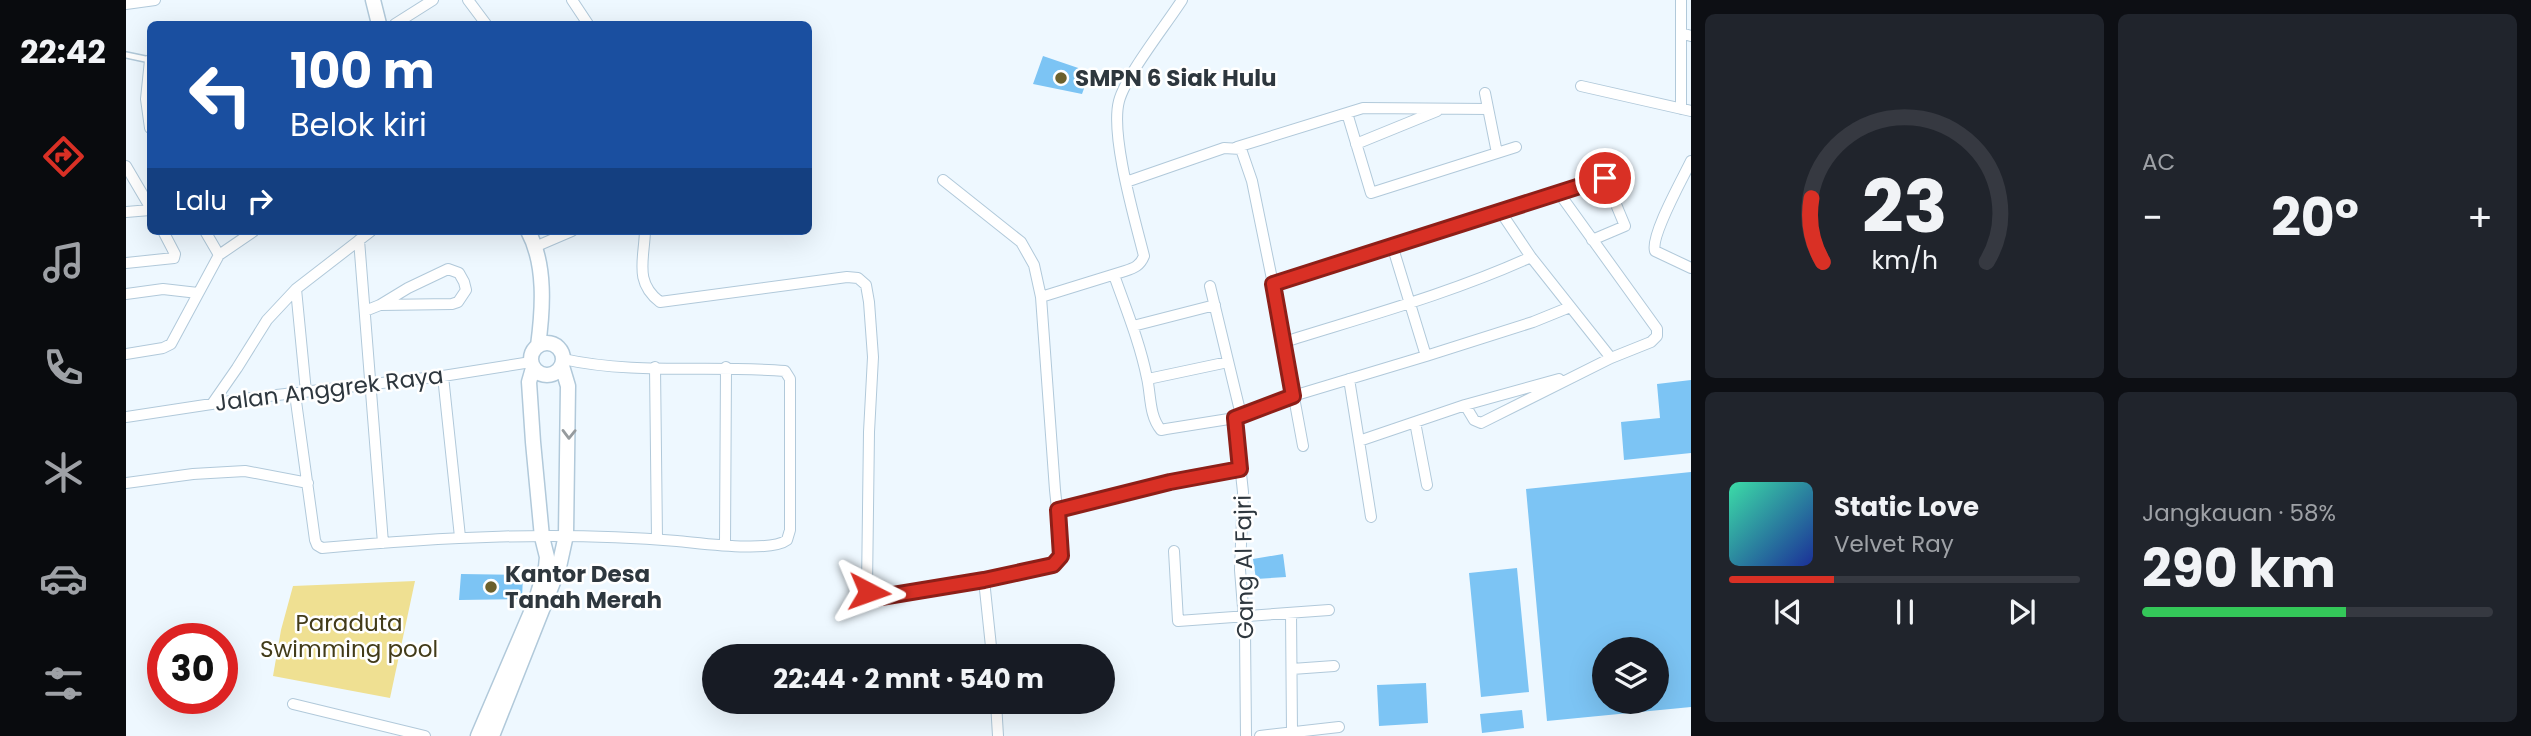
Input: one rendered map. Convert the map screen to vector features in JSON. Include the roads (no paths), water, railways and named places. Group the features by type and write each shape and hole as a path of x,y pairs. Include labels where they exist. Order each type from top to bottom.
{"street":[{"path":"126,4 155,0"},
{"path":"373,0 378,21"},
{"path":"400,21 433,0"},
{"path":"468,0 484,21"},
{"path":"572,0 586,21"},
{"path":"1041,297 1136,267 1144,256 1126,181 1118,126 1120,99 1182,0"},
{"path":"1581,86 1686,110 1686,35 1681,0"},
{"path":"1485,93 1497,153"},
{"path":"1126,181 1224,148 1237,147 1363,108 1488,109"},
{"path":"1356,144 1443,108"},
{"path":"1347,113 1371,193 1516,147"},
{"path":"1237,147 1244,154 1252,181 1303,446"},
{"path":"1691,160 1653,241 1655,251 1691,268"},
{"path":"126,166 147,204"},
{"path":"1273,284 1605,178 1625,226 1592,240"},
{"path":"647,235 642,279 648,293 660,302 847,277 858,278 866,285 873,356 869,432 869,592 875,598 984,580 1053,565 1061,556 1041,297 1034,265 1021,242 943,180"},
{"path":"1465,405 1474,420 1481,423 1611,358 1651,342 1657,336 1657,329 1559,193"},
{"path":"126,212 147,209"},
{"path":"1500,211 1531,257 1611,358"},
{"path":"126,264 174,258 175,254 165,235"},
{"path":"207,235 219,255"},
{"path":"126,354 163,348 171,344 219,255 248,235"},
{"path":"212,404 267,320 296,289 365,235"},
{"path":"530,235 537,246 540,262 541,324 538,346"},
{"path":"537,246 563,235"},
{"path":"359,240 383,542"},
{"path":"1392,245 1426,356"},
{"path":"1284,342 1409,303 1531,257"},
{"path":"365,311 448,269 459,273 466,290 462,297 452,304 380,305"},
{"path":"1114,275 1147,379 1154,418 1161,430 1238,417 1293,396 1533,322 1570,307"},
{"name":"Gang Al Fajri","path":"1210,286 1238,417 1243,492 1240,570 1244,618 1246,736"},
{"path":"126,294 163,289 198,293"},
{"path":"296,289 300,393 308,483 315,540 319,547 460,537 566,536 777,546 787,540 790,530 790,379 785,371 563,363 551,376 541,374 532,365"},
{"path":"1132,326 1215,305"},
{"path":"478,736 559,567 566,536 568,386 561,351 541,324"},
{"path":"492,736 540,604 547,557 542,537 529,382 532,353 538,346 546,343 555,345"},
{"path":"1147,379 1228,362"},
{"name":"Jalan Anggrek Raya","path":"126,416 532,365"},
{"path":"655,367 657,539"},
{"path":"725,545 726,367"},
{"path":"1359,441 1465,405 1582,373"},
{"path":"443,376 460,537"},
{"path":"1349,379 1371,517"},
{"path":"1415,422 1427,485"},
{"path":"1058,510 1170,482 1240,469"},
{"path":"126,483 193,474 245,471 308,483"},
{"path":"1174,551 1178,621 1329,610"},
{"path":"984,580 991,644"},
{"path":"1291,613 1293,732"},
{"path":"1292,670 1334,666"},
{"path":"293,704 425,736"},
{"path":"997,714 998,736"},
{"path":"1260,736 1339,727"}],"lane":[{"path":"126,55 147,59"}],"place":[{"name":"SMPN 6 Siak Hulu","path":"1061,78"},
{"name":"Kantor Desa Tanah Merah","path":"491,587"}],"park label":[{"name":"Paraduta Swimming pool","path":"349,636"}]}
